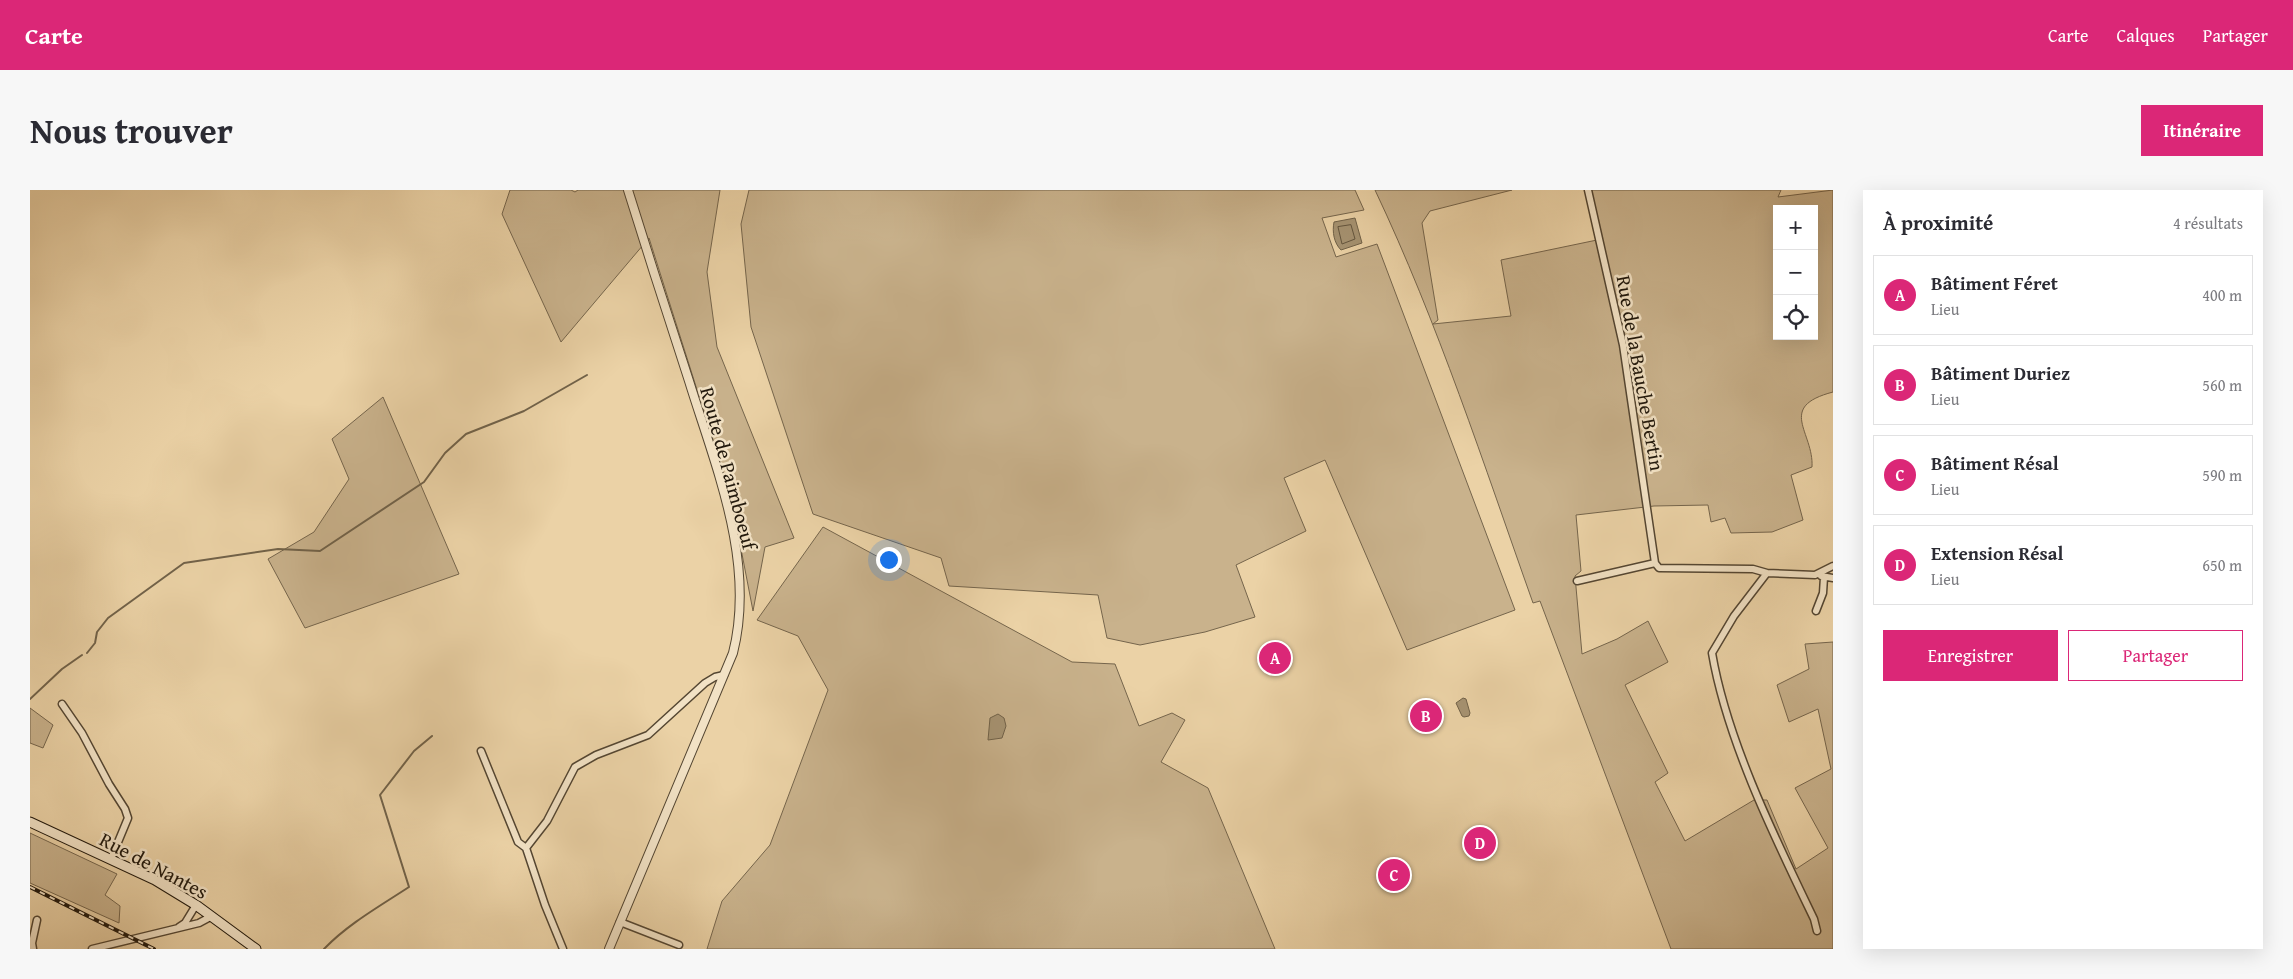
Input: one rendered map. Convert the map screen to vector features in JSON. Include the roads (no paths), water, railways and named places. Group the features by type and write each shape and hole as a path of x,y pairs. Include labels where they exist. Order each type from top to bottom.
{"main road":[{"name":"Rue de Nantes","path":"30,822 155,880 196,905 256,949"}],"street":[{"name":"Route de Paimboeuf","path":"608,949 733,653 739,619 740,585 735,544 720,479 628,190"},
{"name":"Rue de la Bauche Bertin","path":"1588,190 1623,345 1655,563"},
{"path":"1577,581 1643,564 1655,563 1659,568 1753,568 1768,573 1833,578"},
{"path":"1815,576 1833,566"},
{"path":"1768,573 1734,616 1712,653 1716,679 1750,777 1814,918 1817,931"},
{"path":"1816,611 1823,593 1824,577"},
{"path":"526,848 547,821 576,767 596,755 648,735 705,682 724,675"},
{"path":"62,704 82,733 109,784 125,809 128,818 111,859"},
{"path":"481,751 518,842 526,848 544,906 563,949"},
{"path":"178,928 185,923 196,905"},
{"path":"92,949 199,923 212,916"},
{"path":"33,949 32,943 37,920"},
{"path":"620,922 679,945"}],"water":[{"path":"1355,218 1362,243 1341,250 1334,237 1334,222"},
{"path":"1463,698 1466,699 1470,713 1469,716 1464,717 1456,703"},
{"path":"998,714 1004,718 1006,726 1002,738 988,740 990,718"}],"waterway":[{"path":"87,653 95,643 97,632 108,618 184,563 278,549 320,551 424,482 445,453 466,434 524,411 587,375"},
{"path":"30,699 62,669 82,655"},
{"path":"324,949 354,923 409,887 380,795 414,751 432,736"}],"railway":[{"path":"30,887 154,949"}],"place":[{"name":"Bâtiment Féret","path":"1275,658"},
{"name":"Bâtiment Duriez","path":"1426,716"},
{"name":"Extension Résal","path":"1480,843"},
{"name":"Bâtiment Résal","path":"1394,875"}]}
